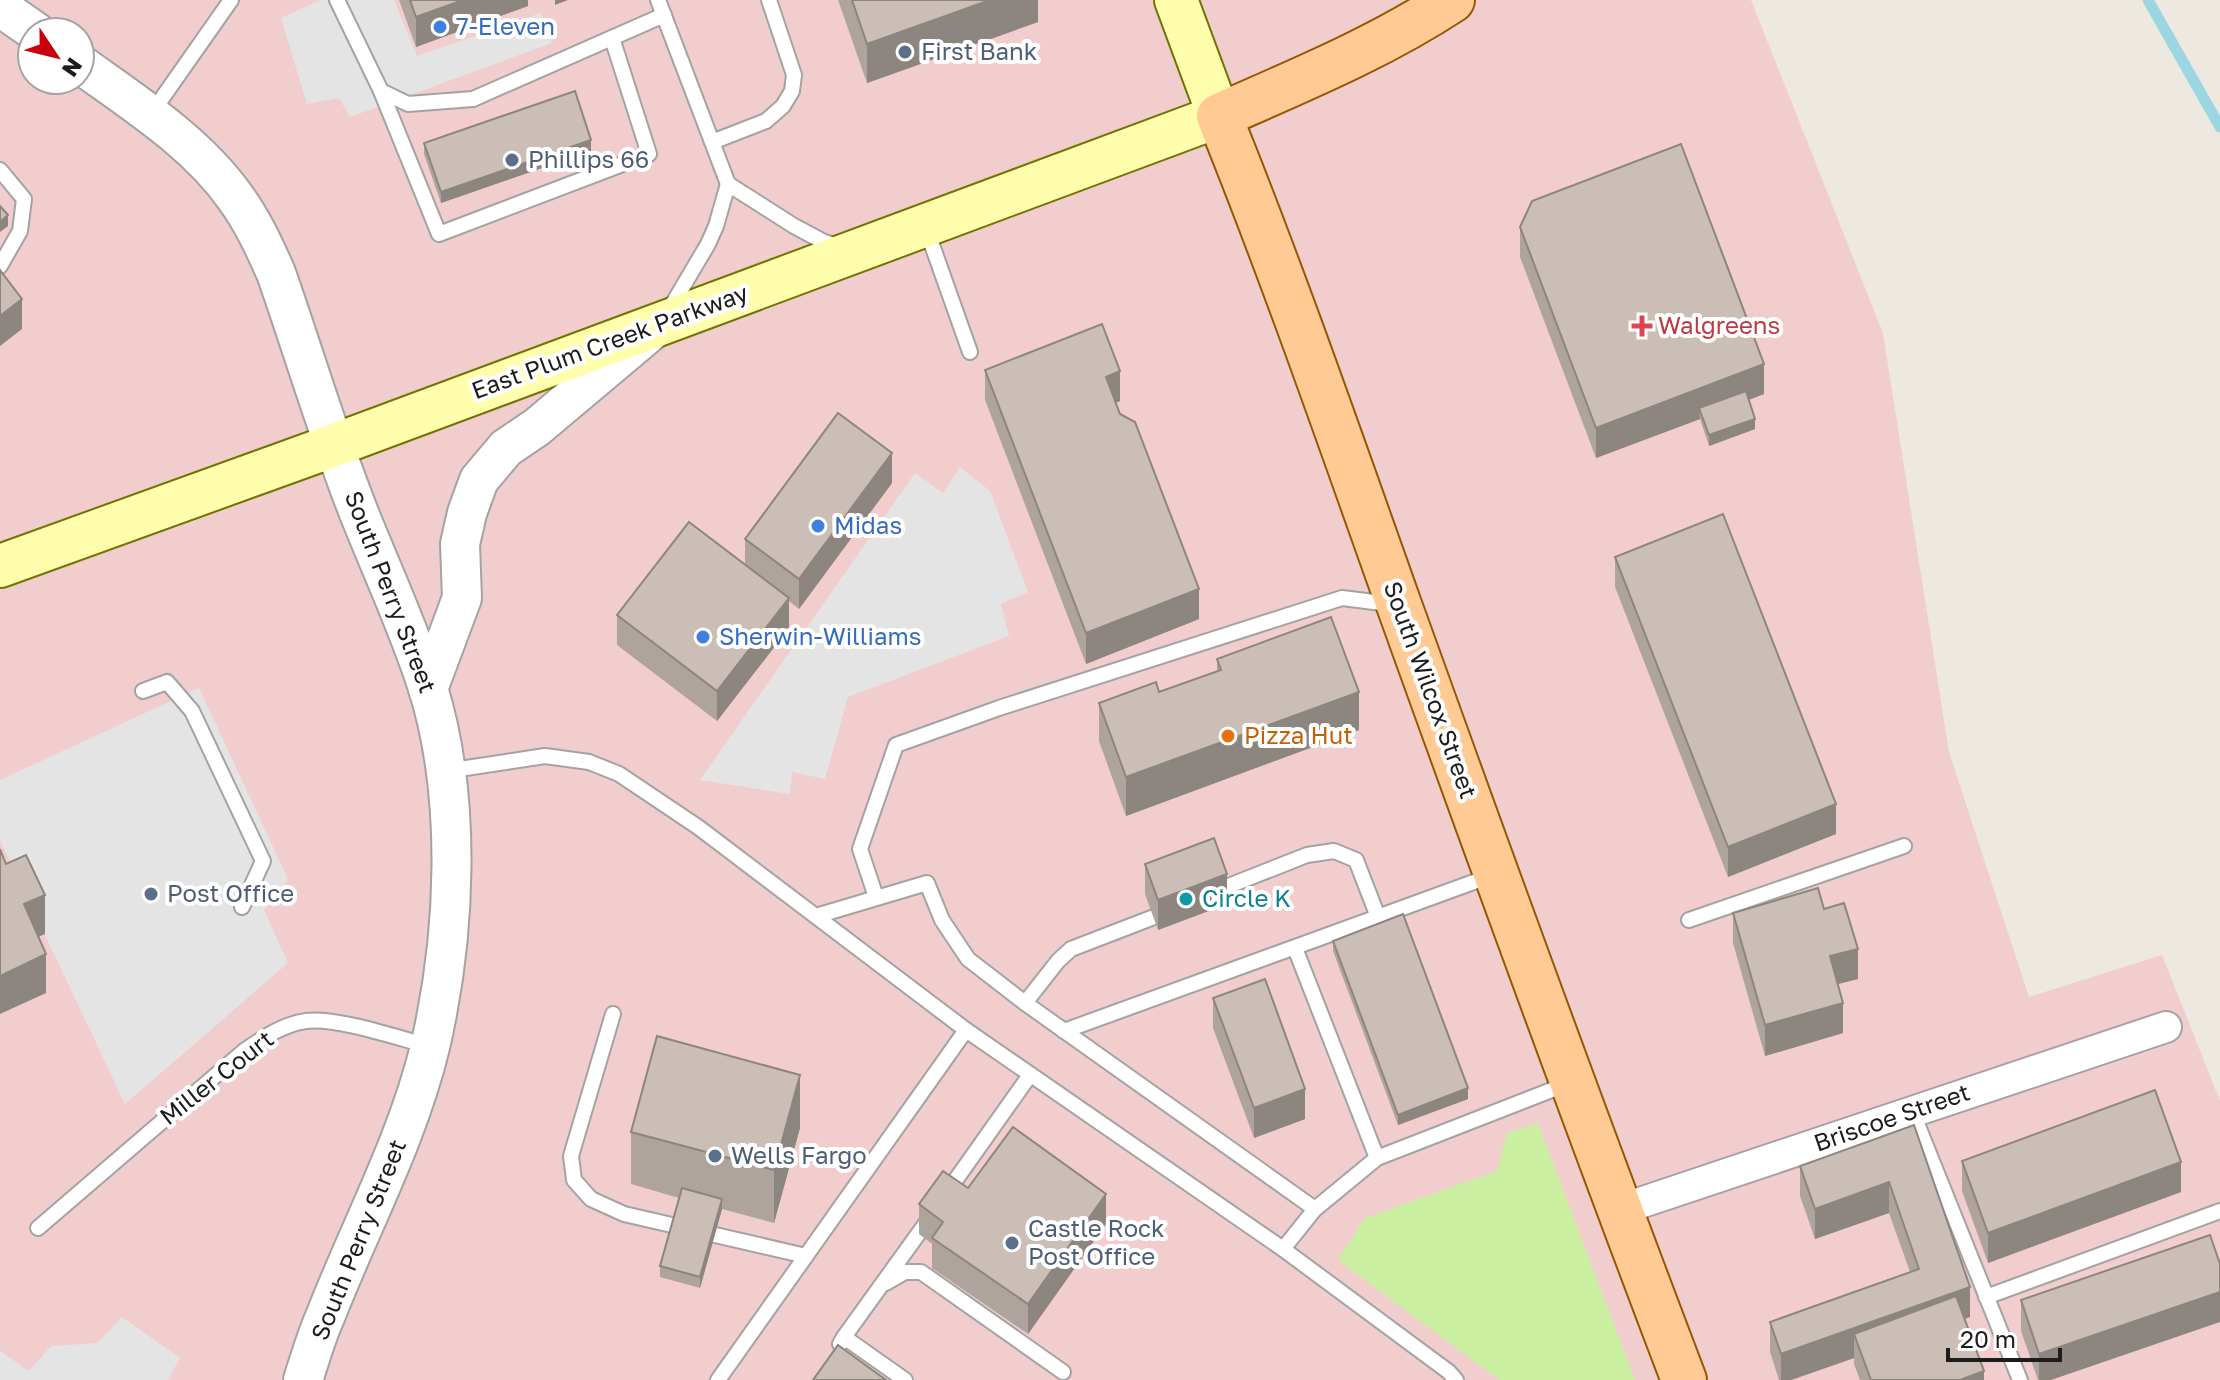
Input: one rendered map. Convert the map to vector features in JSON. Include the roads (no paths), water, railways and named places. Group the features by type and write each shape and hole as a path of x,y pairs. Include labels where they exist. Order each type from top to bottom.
{"main road":[{"name":"South Wilcox Street","path":"1176,0 1254,204 1619,1210 1684,1380"},
{"path":"1219,116 1353,57 1452,0"},
{"name":"East Plum Creek Parkway","path":"0,566 335,445 1219,116"}],"street":[{"name":"South Perry Street","path":"96,76 150,115 211,169 248,215 276,273 358,511 413,644 428,689 446,771 452,853 450,897 443,971 430,1046 408,1120 323,1319 303,1380"},
{"path":"428,689 462,598 460,544 479,480 506,448 537,427 661,323"},
{"name":"Briscoe Street","path":"1619,1210 2166,1027"}],"lane":[{"path":"150,115 231,0"},
{"path":"337,0 381,91 439,234 649,154 612,38"},
{"path":"658,0 728,184 794,226 824,242 853,252"},
{"path":"712,142 766,121 783,106 792,91 794,75 769,0"},
{"path":"381,91 408,104 473,99 664,15"},
{"path":"0,170 24,199 20,231 0,266"},
{"path":"661,323 708,244 728,184"},
{"path":"925,225 970,352"},
{"path":"876,897 860,849 896,745 999,708 1342,598 1399,605"},
{"path":"143,691 167,682 192,711 263,861 242,907"},
{"path":"446,771 545,756 589,762 619,774 698,827 966,1030 1283,1249 1456,1380"},
{"path":"1689,920 1904,846"},
{"path":"1221,889 1307,855 1334,851 1356,860 1378,917"},
{"path":"1064,1031 1497,874"},
{"path":"816,916 927,883 942,920 968,959 1315,1209"},
{"path":"1025,1003 1071,949 1154,917"},
{"path":"1295,948 1377,1158"},
{"path":"613,1014 571,1156 574,1180 591,1199 624,1214 806,1256"},
{"name":"Miller Court","path":"38,1228 244,1051 274,1030 307,1020 338,1023 430,1046"},
{"path":"718,1380 966,1030"},
{"path":"829,1358 1030,1075"},
{"path":"1283,1249 1315,1209 1377,1158 1572,1081"},
{"path":"1912,1111 2020,1380"},
{"path":"1986,1297 2220,1211"},
{"path":"881,1286 905,1272 921,1272 1063,1372"},
{"path":"844,1337 905,1380"}],"waterway":[{"path":"2148,0 2220,127"}],"place":[{"name":"7-Eleven","path":"440,27"},
{"name":"First Bank","path":"905,52"},
{"name":"Phillips 66","path":"512,160"},
{"name":"Walgreens","path":"1642,326"},
{"name":"Midas","path":"818,526"},
{"name":"Sherwin-Williams","path":"703,637"},
{"name":"Pizza Hut","path":"1228,736"},
{"name":"Post Office","path":"151,894"},
{"name":"Circle K","path":"1186,899"},
{"name":"Wells Fargo","path":"715,1156"},
{"name":"Castle Rock Post Office","path":"1012,1243"}]}
